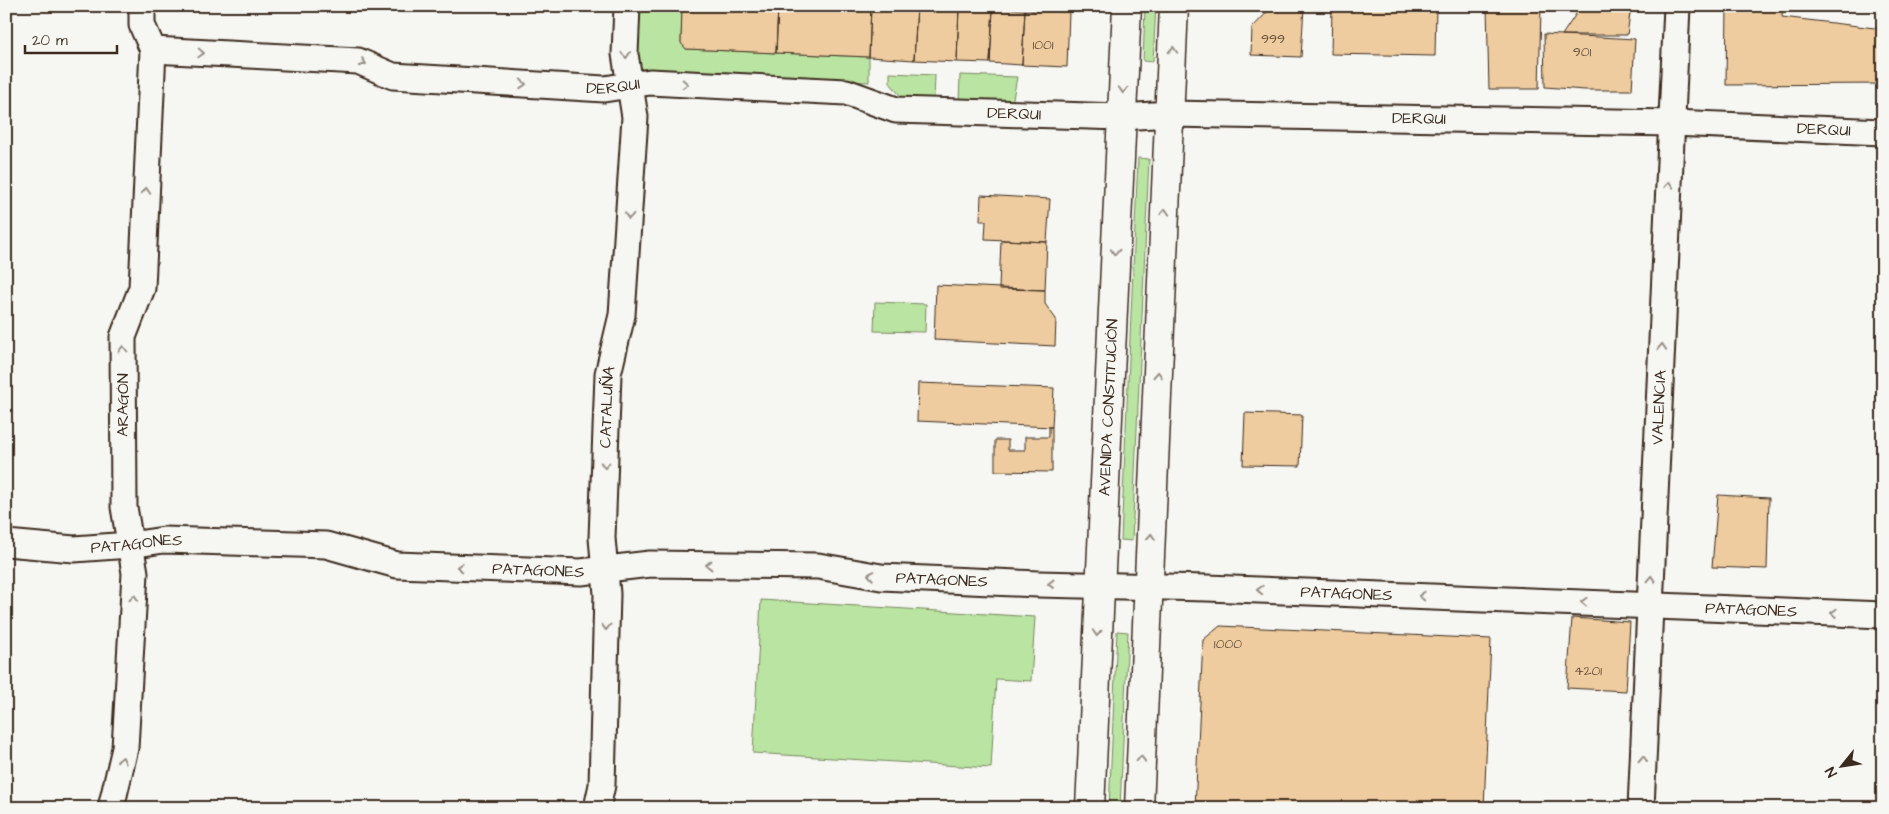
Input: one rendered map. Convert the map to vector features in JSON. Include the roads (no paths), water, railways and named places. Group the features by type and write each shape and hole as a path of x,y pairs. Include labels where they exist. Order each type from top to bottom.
{"main road":[{"name":"AVENIDA CONSTITUCIÓN","path":"1090,808 1127,6"},
{"path":"1139,808 1174,6"}],"street":[{"name":"ARAGÓN","path":"111,808 125,748 135,574 124,507 123,337 142,288 153,50 142,25 142,6"},
{"name":"CATALUÑA","path":"597,808 602,785 607,594 602,538 608,374 622,315 635,117 625,54 627,6"},
{"name":"VALENCIA","path":"1641,808 1677,6"},
{"name":"DERQUI","path":"153,50 358,61 393,76 604,89 650,82 846,92 896,110 1121,117 1170,114 1672,123 1883,132"},
{"name":"PATAGONES","path":"6,543 74,549 130,545 164,540 326,546 397,565 582,572 650,564 818,566 881,577 1650,604 1883,615"}]}
